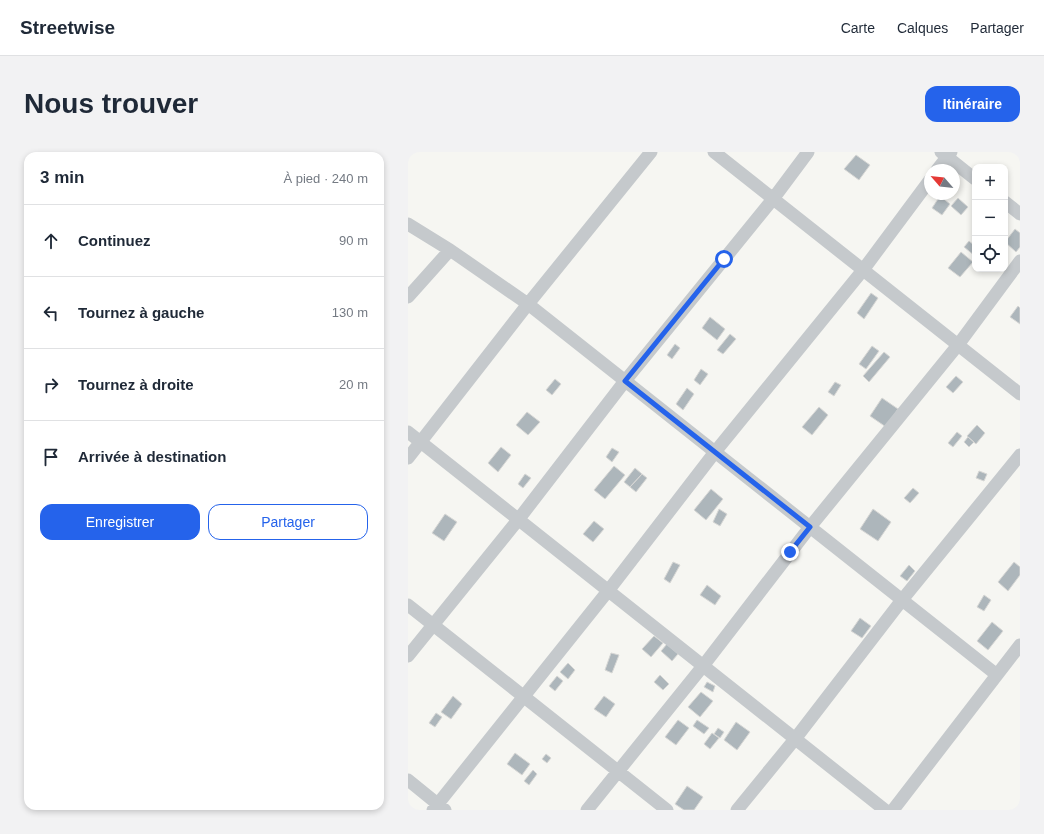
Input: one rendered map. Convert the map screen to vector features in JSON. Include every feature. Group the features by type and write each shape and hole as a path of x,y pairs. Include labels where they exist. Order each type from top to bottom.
{"street":[{"path":"408,458 528,304 651,152"},
{"path":"714,152 1020,394"},
{"path":"408,656 518,520 625,381 773,199 808,152"},
{"path":"940,164 946,154 972,176"},
{"path":"408,780 439,808 523,696 608,591 715,452 863,270 924,188"},
{"path":"1008,204 1020,214"},
{"path":"408,224 450,250 528,304 997,675"},
{"path":"408,297 450,250"},
{"path":"587,810 702,666 810,527 958,345 1020,262"},
{"path":"408,432 885,810"},
{"path":"737,810 795,739 902,600 1020,455"},
{"path":"408,605 667,810"},
{"path":"892,810 1020,646"}],"building":[{"path":"856,155 870,165 859,180 844,169"},
{"path":"937,200 945,200 950,204 942,215 932,208"},
{"path":"956,200 960,200 968,207 961,215 951,206"},
{"path":"1015,229 1020,233 1020,247 1016,252 1008,245 1008,238"},
{"path":"969,241 972,244 972,254 964,247"},
{"path":"961,252 972,261 972,263 960,277 948,268"},
{"path":"871,293 878,298 864,319 857,313"},
{"path":"1018,306 1020,308 1020,324 1010,317"},
{"path":"710,317 725,329 717,340 702,328"},
{"path":"730,334 736,339 723,354 717,350"},
{"path":"675,344 680,348 672,359 667,355"},
{"path":"872,346 879,351 866,369 859,364"},
{"path":"884,352 890,357 869,382 863,376"},
{"path":"701,369 708,374 700,385 694,380"},
{"path":"956,376 963,382 953,393 946,387"},
{"path":"555,379 561,384 552,395 546,390"},
{"path":"835,382 841,385 834,396 828,392"},
{"path":"687,388 694,394 683,410 676,404"},
{"path":"882,398 898,409 886,427 870,416"},
{"path":"819,407 828,415 812,435 802,427"},
{"path":"527,412 540,422 528,435 516,425"},
{"path":"977,425 985,433 976,444 967,436"},
{"path":"957,432 962,436 953,447 948,443"},
{"path":"968,437 974,442 969,447 964,442"},
{"path":"501,447 511,455 498,472 488,463"},
{"path":"612,448 619,452 612,462 606,457"},
{"path":"614,466 625,475 605,499 594,490"},
{"path":"635,468 642,474 630,487 624,482"},
{"path":"979,471 987,474 984,481 976,478"},
{"path":"525,474 531,478 523,488 518,484"},
{"path":"642,474 647,478 636,492 630,487"},
{"path":"913,488 919,493 910,503 904,498"},
{"path":"711,489 723,499 706,520 694,510"},
{"path":"719,509 727,514 720,526 713,522"},
{"path":"873,509 891,522 878,541 860,529"},
{"path":"445,514 457,522 444,541 432,533"},
{"path":"594,521 604,529 593,542 583,534"},
{"path":"673,562 680,565 670,583 664,579"},
{"path":"1014,562 1020,567 1020,575 1008,591 998,582"},
{"path":"909,565 915,571 907,581 900,576"},
{"path":"707,585 721,596 715,605 700,595"},
{"path":"984,595 991,600 984,611 977,607"},
{"path":"860,618 871,626 862,638 851,631"},
{"path":"992,622 1003,631 988,650 977,641"},
{"path":"654,636 663,643 651,657 642,649"},
{"path":"667,644 678,654 672,661 661,651"},
{"path":"611,653 619,655 612,673 605,670"},
{"path":"568,663 575,670 568,679 560,672"},
{"path":"660,675 669,684 663,690 654,682"},
{"path":"557,676 563,681 555,691 549,686"},
{"path":"707,682 715,686 713,692 704,687"},
{"path":"701,692 713,701 700,717 688,707"},
{"path":"453,696 462,704 451,719 441,712"},
{"path":"604,696 615,704 606,717 594,709"},
{"path":"436,713 442,717 435,727 429,723"},
{"path":"678,720 689,728 676,745 665,737"},
{"path":"697,720 709,728 704,734 693,726"},
{"path":"736,722 750,732 737,750 724,740"},
{"path":"718,728 724,732 720,738 714,734"},
{"path":"712,733 719,738 710,749 704,744"},
{"path":"515,753 530,764 522,775 507,764"},
{"path":"546,754 551,758 547,763 542,759"},
{"path":"533,770 537,774 529,785 524,781"},
{"path":"687,786 703,797 694,810 684,810 675,804"}],"route":[{"path":"724,259 625,381 810,527 790,552"}]}
